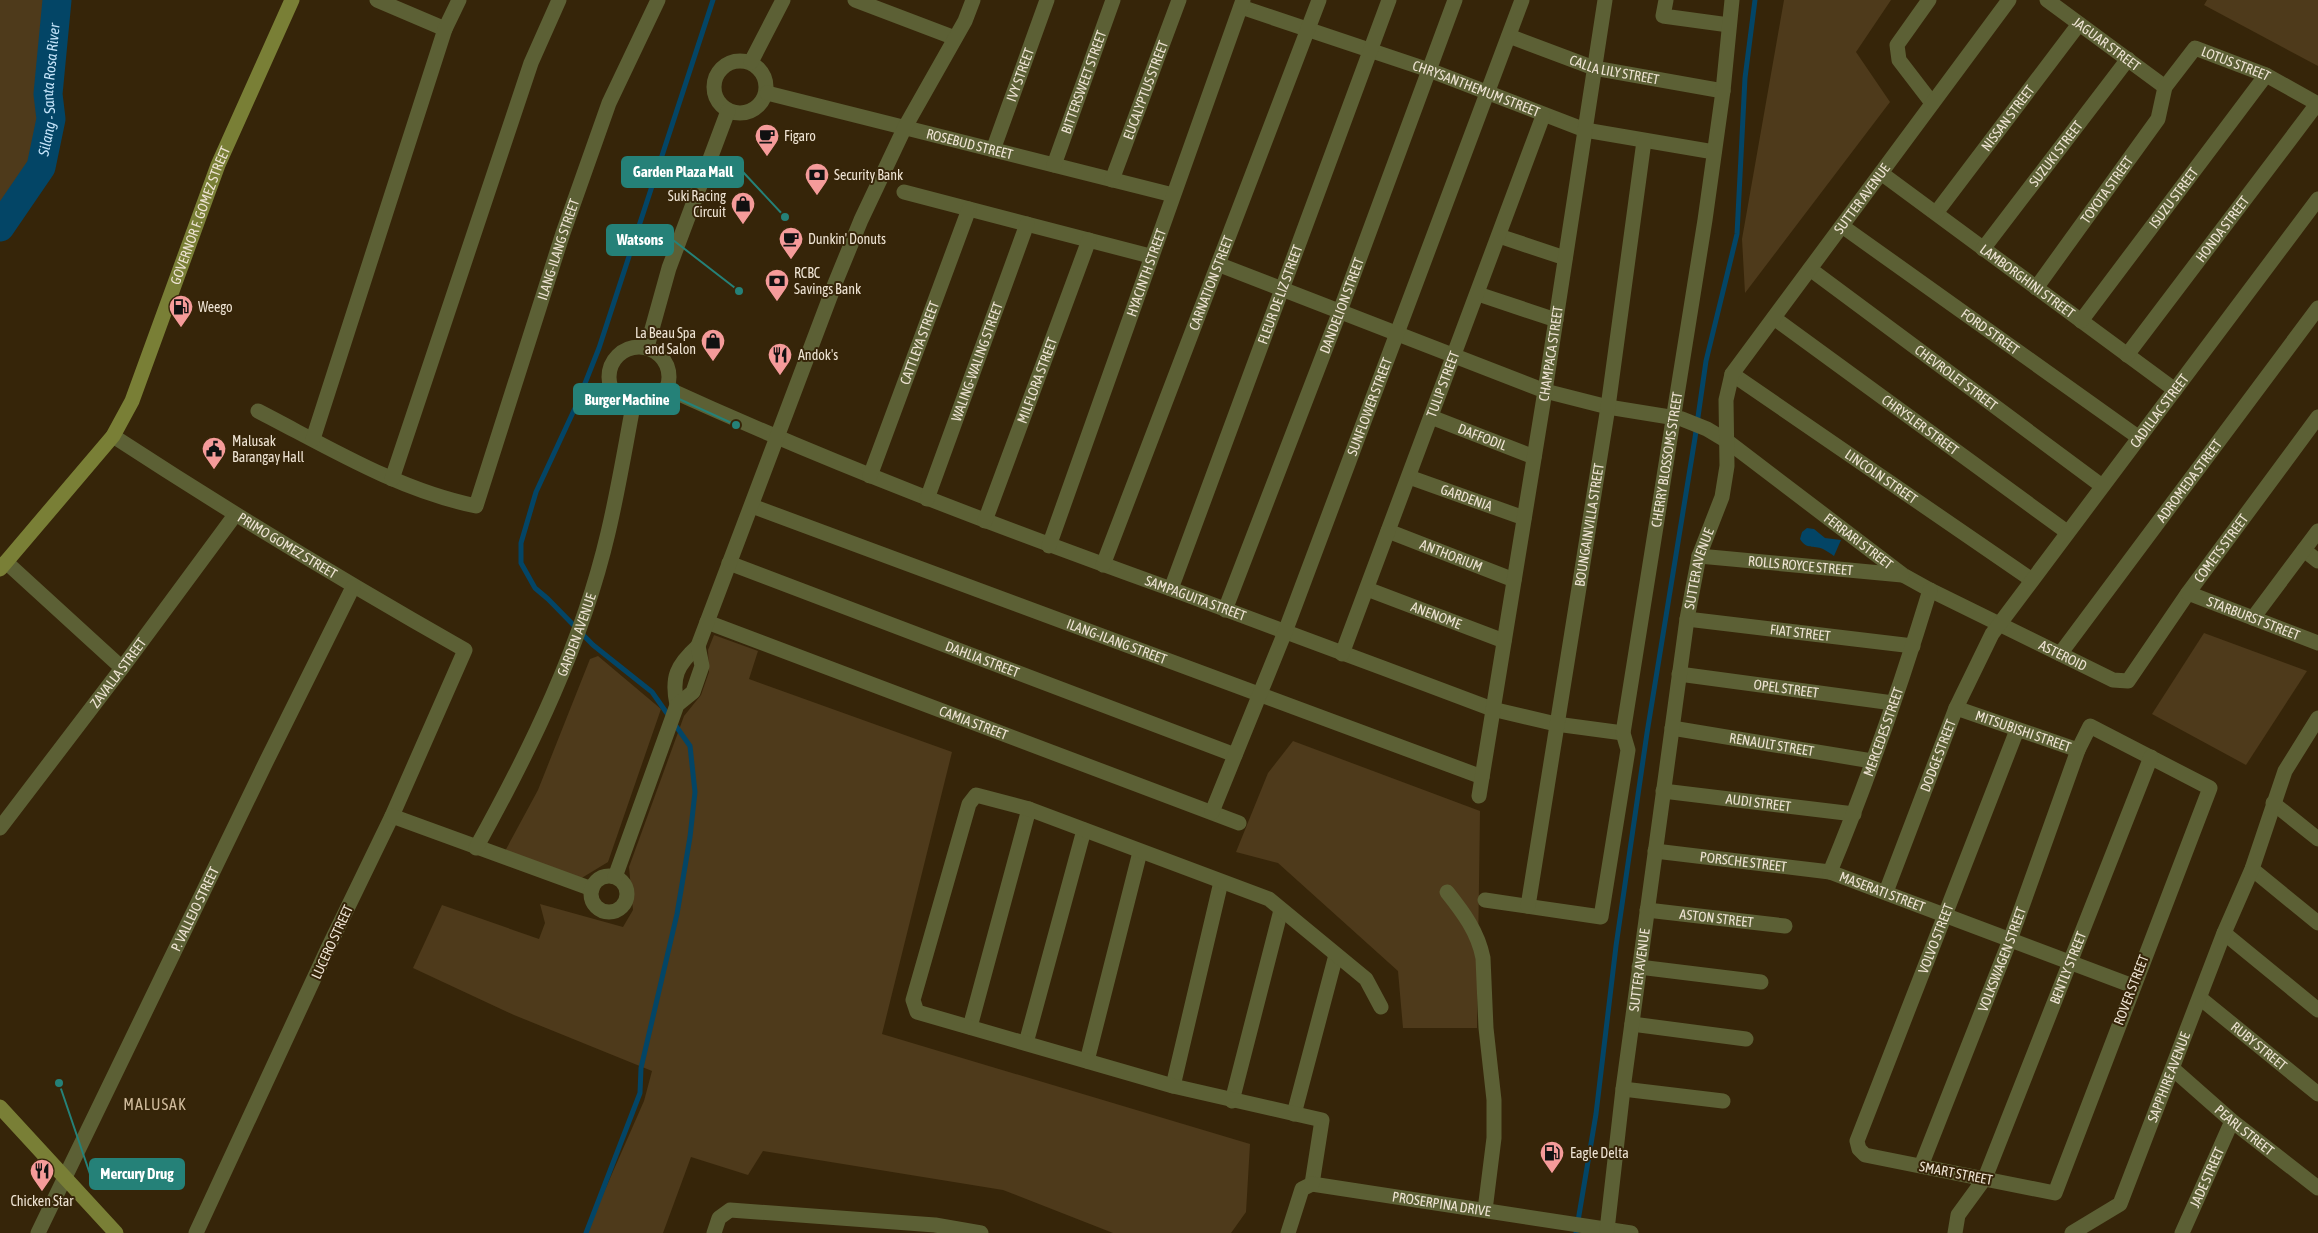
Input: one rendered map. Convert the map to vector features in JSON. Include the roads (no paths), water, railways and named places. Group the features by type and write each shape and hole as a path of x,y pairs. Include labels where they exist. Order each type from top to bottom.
{"street":[{"name":"GOVERNOR F. GOMEZ STREET","path":"3,566 113,436 132,401 218,165 292,0"},
{"path":"377,0 445,29"},
{"path":"313,439 445,29 459,0"},
{"path":"258,411 392,479 531,63 560,0"},
{"name":"ILANG-ILANG STREET","path":"392,479 450,500 476,506 563,233 609,103 658,0"},
{"path":"751,62 783,0"},
{"path":"855,0 955,38"},
{"path":"676,707 673,685 683,660 698,646 836,281 861,220 905,127 955,38 973,0"},
{"name":"IVY STREET","path":"993,150 1047,0"},
{"name":"BITTERSWEET STREET","path":"1054,164 1113,0"},
{"name":"EUCALYPTUS STREET","path":"1112,180 1179,0"},
{"name":"CARNATION STREET","path":"1103,565 1220,265 1319,0"},
{"name":"FLEUR DE LIZ STREET","path":"1171,589 1389,0"},
{"name":"DANDELION STREET","path":"1225,610 1340,311 1455,0"},
{"name":"SUNFLOWER STREET","path":"1212,812 1285,632 1522,0"},
{"name":"CHAMPACA STREET","path":"1479,796 1545,391 1605,0"},
{"path":"1666,0 1663,16 1729,25"},
{"name":"CHERRY BLOSSOMS STREET","path":"1528,906 1600,917 1628,750 1623,733 1677,418 1723,91 1732,0"},
{"path":"1929,0 1896,45 1899,60 1932,103"},
{"name":"SUTTER AVENUE","path":"1600,1229 1623,1089 1686,619 1699,556 1722,497 1727,466 1726,400 1732,374 2009,0"},
{"name":"JAGUAR STREET","path":"2047,0 2165,87"},
{"name":"CHRYSANTHEMUM STREET","path":"1242,3 1308,30 1429,70 1543,116 1585,130 1714,152"},
{"name":"HYACINTH STREET","path":"1049,546 1150,256 1242,3"},
{"name":"NISSAN STREET","path":"1936,213 2079,24"},
{"name":"CALLA LILY STREET","path":"1508,36 1594,68 1723,91"},
{"name":"LOTUS STREET","path":"2165,87 2194,48 2266,75 2318,104"},
{"name":"SUZUKI STREET","path":"1983,249 2128,59"},
{"path":"741,60 751,62 764,74 767,93 762,103 752,111 740,114 728,111 720,105 715,96 716,76 722,68 731,62 741,60"},
{"name":"ISUZU STREET","path":"2081,321 2266,75"},
{"name":"TOYOTA STREET","path":"2036,288 2158,118 2165,87"},
{"name":"ROSEBUD STREET","path":"767,93 1173,195"},
{"name":"HONDA STREET","path":"2127,355 2318,104"},
{"path":"647,347 669,268 728,111"},
{"name":"TULIP STREET","path":"1342,654 1455,356 1543,116"},
{"name":"BOUNGAINVILLA STREET","path":"1528,906 1608,407 1644,141"},
{"name":"LAMBORGHINI STREET","path":"1881,173 2175,390"},
{"path":"904,192 1150,256"},
{"name":"CADILLAC STREET","path":"1999,623 2318,199"},
{"name":"CATTLEYA STREET","path":"870,476 969,209"},
{"name":"WALING-WALING STREET","path":"927,499 1027,224"},
{"name":"FORD STREET","path":"1842,226 2138,438"},
{"path":"1499,236 1565,258"},
{"name":"MILFLORA STREET","path":"986,521 1088,240"},
{"name":"FERRARI STREET","path":"1220,265 1545,391 1608,407 1677,418 1707,429 1727,441 1903,575 1999,623"},
{"name":"CHEVROLET STREET","path":"1810,269 2102,486"},
{"path":"1478,294 1556,320"},
{"name":"ADROMEDA STREET","path":"2060,654 2318,308"},
{"name":"CHRYSLER STREET","path":"1774,318 2068,532"},
{"path":"635,347 647,347 659,354 666,365 669,378 666,388 660,398 652,404 633,406 622,401 613,393 609,382 610,370 615,359 624,351 635,347"},
{"name":"LINCOLN STREET","path":"1732,374 2032,580"},
{"name":"SAMPAGUITA STREET","path":"666,388 776,438 927,499 1049,546 1171,589 1492,709 1556,724 1623,733"},
{"name":"GARDEN AVENUE","path":"476,848 515,779 560,679 574,641 608,534 633,406"},
{"name":"DAFFODIL","path":"1431,417 1534,457"},
{"name":"COMETS STREET","path":"2128,680 2188,593 2318,417"},
{"name":"PRIMO GOMEZ STREET","path":"113,436 235,515 354,587 465,650"},
{"name":"GARDENIA","path":"1409,477 1524,518"},
{"name":"ILANG-ILANG STREET","path":"752,506 1482,777"},
{"name":"ZAVALLA STREET","path":"0,828 235,515"},
{"name":"ANTHORIUM","path":"1388,531 1514,580"},
{"path":"2253,618 2318,531"},
{"path":"2304,550 2318,561"},
{"name":"ROLLS ROYCE STREET","path":"1699,556 1903,575"},
{"name":"DAHLIA STREET","path":"729,563 1235,755"},
{"path":"3,566 122,668"},
{"name":"P. VALLEJO STREET","path":"38,1233 354,587"},
{"name":"ANENOME","path":"1367,588 1504,641"},
{"name":"MERCEDES STREET","path":"1830,872 1854,814 1913,646 1930,590"},
{"name":"STARBURST STREET","path":"2188,593 2318,643"},
{"name":"FIAT STREET","path":"1686,619 1913,646"},
{"name":"CAMIA STREET","path":"707,622 1239,823"},
{"name":"ASTEROID","path":"1999,623 2113,680 2128,680"},
{"name":"DODGE STREET","path":"1886,892 1956,708 1972,672 1999,623"},
{"path":"615,876 676,707 693,692 702,666 698,646"},
{"name":"LUCERO STREET","path":"196,1233 325,955 392,816 465,650"},
{"name":"OPEL STREET","path":"1679,674 1893,703"},
{"name":"MITSUBISHI STREET","path":"1956,708 2078,750 2090,726 2210,788"},
{"name":"SAPPHIRE AVENUE","path":"2072,1233 2120,1204 2224,933 2252,869 2285,771 2318,718"},
{"name":"RENAULT STREET","path":"1672,728 1872,761"},
{"name":"VOLVO STREET","path":"1859,1149 1857,1141 2017,730"},
{"name":"VOLKSWAGEN STREET","path":"1921,1166 2010,940 2078,750"},
{"name":"BENTLY STREET","path":"1955,1233 1958,1215 1985,1178 2151,757"},
{"name":"ROVER STREET","path":"2055,1193 2210,788"},
{"name":"AUDI STREET","path":"1663,791 1854,814"},
{"path":"1288,1233 1302,1189 1312,1184 1322,1120 1232,1101 1174,1086 917,1012 913,1000 969,804 976,794 1029,809 1269,899 1366,979 1381,1007"},
{"path":"2273,803 2318,838"},
{"path":"970,1027 1029,809"},
{"path":"392,816 592,889"},
{"path":"1026,1043 1084,830"},
{"path":"1087,1061 1140,852"},
{"name":"PORSCHE STREET","path":"1655,852 1830,872"},
{"path":"2252,869 2318,923"},
{"name":"MASERATI STREET","path":"1830,872 2133,986"},
{"path":"615,876 626,886 626,901 621,908 614,911 600,909 592,896 592,889 601,878 615,876"},
{"path":"1174,1086 1221,882"},
{"path":"1447,892 1467,917 1481,948 1483,958 1486,1028 1494,1100 1494,1138 1485,1210"},
{"path":"1485,900 1528,906"},
{"path":"1232,1101 1281,910"},
{"name":"ASTON STREET","path":"1647,910 1786,926"},
{"path":"2224,933 2318,1010"},
{"path":"1294,1114 1336,955"},
{"path":"1639,967 1761,982"},
{"name":"RUBY STREET","path":"2200,998 2318,1094"},
{"path":"1632,1024 1746,1039"},
{"name":"PEARL STREET","path":"2173,1069 2232,1121 2318,1188"},
{"path":"1623,1089 1723,1101"},
{"path":"0,1107 116,1233"},
{"name":"JADE STREET","path":"2182,1233 2232,1121"},
{"name":"SMART STREET","path":"1859,1149 1865,1155 2055,1193"},
{"name":"PROSERPINA DRIVE","path":"1312,1184 1631,1233"},
{"path":"714,1233 719,1218 730,1210 935,1224 981,1233"}],"water":[{"path":"1807,528 1814,529 1825,538 1841,540 1834,556 1823,549 1805,545 1800,539 1802,532"}],"waterway":[{"name":"Silang - Santa Rosa River","path":"0,227 41,167 51,119 48,94 57,0"},
{"path":"586,1233 640,1093 641,1068 677,914 690,837 695,792 690,746 652,692 593,645 535,588 521,563 521,543 536,492 576,406 599,348 713,0"},
{"path":"1576,1233 1596,1114 1616,946 1647,733 1706,361 1737,234 1745,78 1755,0"}],"place":[{"name":"Figaro","path":"767,157"},
{"name":"Security Bank","path":"817,196"},
{"name":"Garden Plaza Mall","path":"785,217"},
{"name":"Suki Racing Circuit","path":"743,225"},
{"name":"Dunkin' Donuts","path":"791,260"},
{"name":"Watsons","path":"739,291"},
{"name":"RCBC Savings Bank","path":"777,302"},
{"name":"Weego","path":"181,328"},
{"name":"La Beau Spa and Salon","path":"713,362"},
{"name":"Andok's","path":"780,376"},
{"name":"Burger Machine","path":"736,425"},
{"name":"Malusak Barangay Hall","path":"214,470"},
{"name":"Mercury Drug","path":"59,1083"},
{"name":"Eagle Delta","path":"1552,1174"},
{"name":"Chicken Star","path":"42,1192"}],"district":[{"name":"MALUSAK","path":"155,1104"}]}
